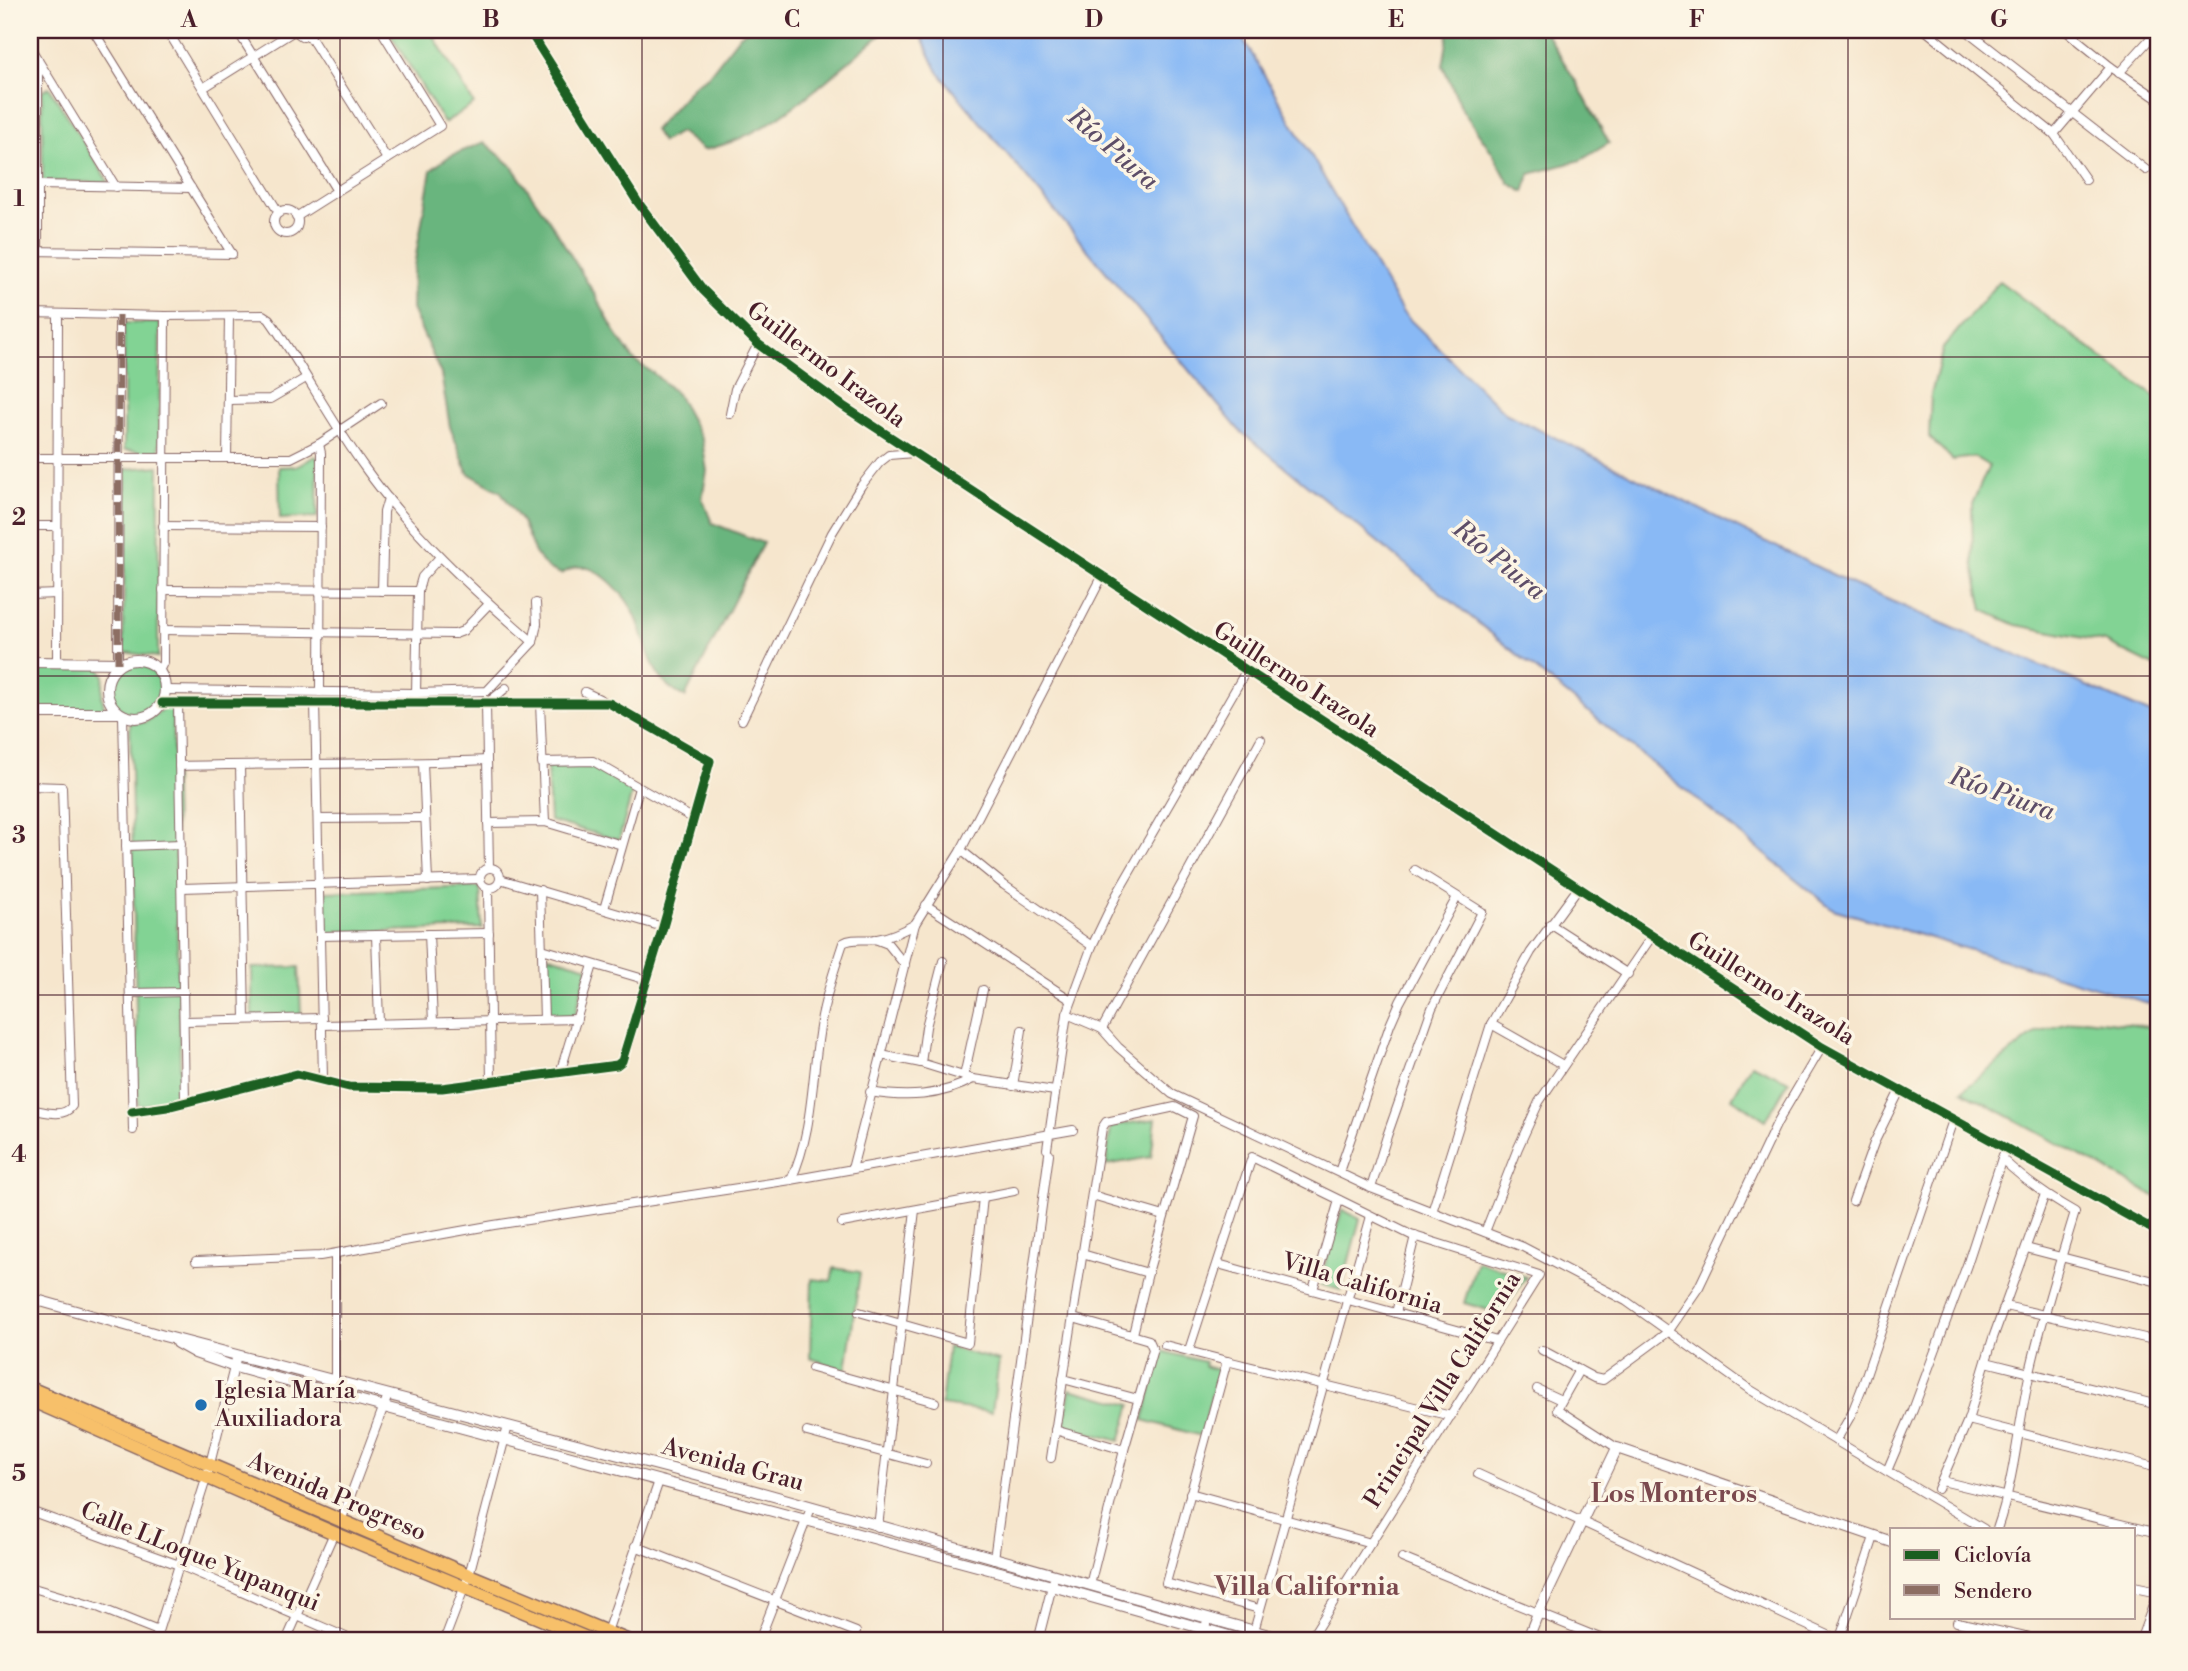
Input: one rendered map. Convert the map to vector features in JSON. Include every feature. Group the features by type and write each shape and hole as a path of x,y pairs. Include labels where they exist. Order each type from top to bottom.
{"main road":[{"name":"Avenida Progreso","path":"30,1388 334,1533 629,1641"},
{"name":"Avenida Progreso","path":"30,1400 341,1521 594,1641"}],"street":[{"path":"33,53 38,185 34,251 232,254 93,30"},
{"path":"167,30 279,213"},
{"path":"237,30 337,191"},
{"path":"296,217 440,126 381,30"},
{"name":"Guillermo Irazola","path":"528,30 637,201 703,290 758,344 842,406 1822,1047 2158,1232"},
{"path":"1925,30 2054,134 2085,180"},
{"path":"1966,30 2146,170"},
{"path":"2119,73 2158,30"},
{"path":"203,88 293,31 303,37 312,32 387,159"},
{"path":"2070,31 2111,67 2158,99"},
{"path":"33,53 116,187"},
{"path":"2054,134 2111,67"},
{"path":"38,185 191,188"},
{"path":"290,211 296,217 298,222 295,230 284,234 275,227 275,219 279,213 290,211"},
{"path":"30,313 263,315 269,319 338,430 388,498 440,557 533,642"},
{"path":"57,662 58,314"},
{"path":"119,315 120,663 112,671 107,683 110,703 121,714 133,1130"},
{"path":"159,671 163,663 165,316"},
{"path":"227,458 229,316"},
{"path":"730,414 735,389 758,344"},
{"path":"228,400 270,399 306,378"},
{"path":"30,458 291,458 319,444 381,403"},
{"path":"319,444 320,692"},
{"path":"742,720 832,533 861,486 880,461 889,456 914,453"},
{"path":"382,592 384,512 388,498"},
{"path":"30,526 57,526"},
{"path":"163,526 321,527"},
{"path":"416,693 418,591 422,577 440,557"},
{"path":"852,1169 915,924 961,850 1102,577"},
{"path":"163,590 418,591"},
{"path":"30,594 57,594"},
{"path":"165,690 416,693 487,691 533,642 537,624 536,603"},
{"path":"163,630 456,634 463,631 489,604"},
{"path":"30,662 120,663 142,660 159,671 165,690 162,703 154,712 142,718 121,714 30,713"},
{"path":"994,1559 1048,1152 1048,1135 1067,1014 1092,946 1117,894 1246,671"},
{"path":"486,704 506,688"},
{"path":"132,1112 167,1107 297,1074 349,1087 442,1088 617,1065 622,1061 710,761 585,692"},
{"path":"178,702 185,1102"},
{"path":"316,702 323,1079"},
{"path":"162,703 609,703"},
{"path":"540,703 545,822"},
{"path":"486,704 489,868"},
{"path":"1102,1030 1261,739"},
{"path":"179,766 487,760"},
{"path":"542,762 593,761 694,819"},
{"path":"423,763 428,881"},
{"path":"240,765 245,1019"},
{"path":"30,786 62,787 72,1106 62,1114 30,1109"},
{"path":"604,909 639,788"},
{"path":"318,819 425,818"},
{"path":"488,823 545,822 622,845"},
{"path":"126,846 181,844"},
{"path":"961,850 1004,885 1092,946"},
{"path":"489,868 496,870 500,879 496,887 488,889 481,884 479,878 481,872 489,868"},
{"path":"1371,1188 1432,1008 1482,912 1415,870"},
{"path":"182,888 479,878"},
{"path":"500,879 663,927"},
{"path":"1432,1212 1491,1024 1531,952 1578,888"},
{"path":"488,889 491,1082"},
{"path":"540,890 544,1019"},
{"path":"1339,1172 1395,1014 1457,897"},
{"path":"926,905 1071,1000"},
{"path":"791,1180 800,1162 809,1120 822,1016 843,943 848,940 892,936 915,924"},
{"path":"1550,924 1628,974"},
{"path":"320,936 489,933"},
{"path":"429,934 433,1022"},
{"path":"376,935 379,1023"},
{"path":"1485,1232 1539,1102 1652,936"},
{"path":"875,939 888,944 905,965"},
{"path":"542,949 647,981"},
{"path":"921,1063 926,1027 943,961"},
{"path":"560,1073 593,965"},
{"path":"969,1077 983,990"},
{"path":"130,993 184,992"},
{"path":"1067,1014 1102,1030 1172,1094 1371,1188 1523,1247 1626,1301 1749,1389 1982,1528"},
{"path":"185,1021 245,1019 379,1023 577,1018"},
{"path":"1491,1024 1563,1065"},
{"path":"1013,1086 1022,1030"},
{"path":"1542,1350 1603,1380 1668,1332 1699,1287 1777,1123 1822,1047"},
{"path":"881,1055 969,1077 1055,1091"},
{"path":"870,1092 912,1096 932,1094 969,1077"},
{"path":"1853,1201 1874,1143 1900,1090"},
{"path":"1051,1458 1103,1124 1175,1107 1193,1116 1133,1335"},
{"path":"1836,1441 1861,1390 1953,1120"},
{"path":"196,1261 335,1254 494,1225 791,1180 1073,1130"},
{"path":"1887,1471 1913,1410 1967,1265 2006,1148"},
{"name":"Principal Villa California","path":"1218,1264 1252,1157 1415,1236 1539,1275 1309,1641"},
{"path":"1997,1528 2008,1497 2029,1374 2076,1212 2045,1194 2019,1175 2002,1158"},
{"path":"842,1223 1014,1191"},
{"path":"2045,1194 1968,1420 1940,1485 2008,1497 2158,1533"},
{"path":"1091,1195 1164,1216"},
{"path":"859,1312 968,1343 983,1197"},
{"path":"1313,1290 1339,1200"},
{"path":"878,1527 915,1210"},
{"path":"1254,1631 1371,1216"},
{"path":"1396,1313 1415,1236"},
{"path":"2026,1248 2158,1282"},
{"path":"335,1254 335,1381"},
{"path":"1082,1254 1148,1273"},
{"path":"1189,1350 1218,1264"},
{"name":"Villa California","path":"1218,1264 1497,1341"},
{"name":"Avenida Grau","path":"30,1298 164,1336 745,1488 994,1559 1053,1581 1090,1585 1206,1623 1247,1641"},
{"path":"2005,1306 2158,1340"},
{"path":"1073,1318 1149,1340 1153,1349 1090,1585"},
{"name":"Avenida Grau","path":"164,1336 195,1353 235,1367 504,1441 808,1521 1053,1581 1206,1623 1254,1631 1290,1641"},
{"path":"1165,1345 1451,1416"},
{"path":"155,1641 208,1471 237,1355"},
{"path":"1227,1361 1166,1583 1259,1609"},
{"path":"1986,1363 2158,1405"},
{"path":"811,1368 935,1402"},
{"path":"1578,1370 1557,1409 1618,1448 1890,1541"},
{"path":"1063,1379 1138,1399"},
{"path":"1537,1389 1561,1400"},
{"path":"341,1521 388,1395"},
{"path":"1968,1420 2158,1468"},
{"path":"444,1641 466,1581 508,1426"},
{"path":"1055,1430 1124,1450"},
{"path":"807,1432 926,1464"},
{"path":"1527,1641 1618,1448"},
{"path":"1478,1474 1839,1641 1874,1537"},
{"path":"607,1632 659,1481"},
{"path":"1190,1493 1371,1543"},
{"path":"758,1641 811,1508"},
{"name":"Calle LLoque Yupanqui","path":"30,1511 179,1565 355,1641"},
{"path":"286,1641 334,1533"},
{"path":"635,1546 856,1632"},
{"path":"1402,1558 1607,1641"},
{"path":"1038,1641 1053,1581"},
{"path":"30,1587 100,1608 158,1631"},
{"path":"2136,1587 2158,1592 2140,1641"},
{"path":"1957,1622 2044,1641"},
{"path":"1197,1641 1206,1623"}],"green space":[{"path":"388,30 430,30 474,104 444,123"},
{"path":"748,30 887,30 801,101 755,131 703,150 680,132 662,142 654,130 695,84 708,76 740,35"},
{"path":"1449,30 1544,30 1577,83 1609,143 1581,160 1530,174 1524,192 1509,183 1494,155 1463,111 1443,66"},
{"path":"49,87 109,183 43,181 42,91"},
{"path":"484,142 511,165 553,226 634,360 677,394 702,440 707,471 702,498 712,523 763,543 685,697 664,683 652,663 636,617 620,592 603,576 585,567 574,568 561,574 547,568 535,553 522,522 501,492 468,473 450,427 441,374 412,309 413,272 431,170 448,157"},
{"path":"1999,281 2158,399 2158,668 2105,642 2016,625 1983,610 1973,562 1972,504 1989,466 1974,457 1953,460 1929,437 1931,395 1943,348"},
{"path":"124,323 160,323 159,453 124,450"},
{"path":"315,456 318,459 317,517 280,519 279,467 298,466"},
{"path":"159,466 158,657 123,652 126,469"},
{"path":"135,664 152,672 160,689 152,706 135,714 118,706 110,689 118,672"},
{"path":"30,666 99,667 104,675 102,710 30,710"},
{"path":"172,706 181,1101 138,1106 130,723 146,722 166,707"},
{"path":"547,766 594,767 633,789 619,840 550,821"},
{"path":"480,887 482,928 325,933 324,892"},
{"path":"546,955 588,967 575,1016 548,1017"},
{"path":"299,967 301,1015 252,1016 252,968"},
{"path":"2084,1019 2158,1028 2158,1198 1962,1091 2037,1032"},
{"path":"1751,1064 1789,1081 1766,1120 1732,1098"},
{"path":"1156,1119 1151,1157 1106,1165 1111,1126"},
{"path":"1342,1210 1360,1219 1341,1290 1319,1284"},
{"path":"1477,1261 1526,1277 1502,1314 1464,1303"},
{"path":"834,1268 860,1272 846,1370 810,1358 812,1279 831,1281"},
{"path":"948,1347 999,1361 992,1412 941,1405"},
{"path":"1162,1351 1205,1362 1204,1366 1218,1370 1201,1436 1143,1420"},
{"path":"1070,1389 1131,1405 1120,1441 1064,1426"}],"water":[{"name":"Río Piura","path":"918,30 1238,30 1403,313 1505,413 1850,583 2158,717 2158,1006 1833,909 1239,430 938,72"}],"marked path":[{"path":"118,663 119,315"}],"cycle path":[{"path":"529,30 637,201 703,290 758,344 843,406 1822,1047 2158,1232"},
{"path":"132,1112 167,1107 297,1074 349,1087 442,1088 617,1065 622,1061 663,927 710,761 609,703 162,703"}],"place":[{"name":"Iglesia María Auxiliadora","path":"201,1405"}],"district":[{"name":"Los Monteros","path":"1674,1494"},
{"name":"Villa California","path":"1307,1587"}]}
